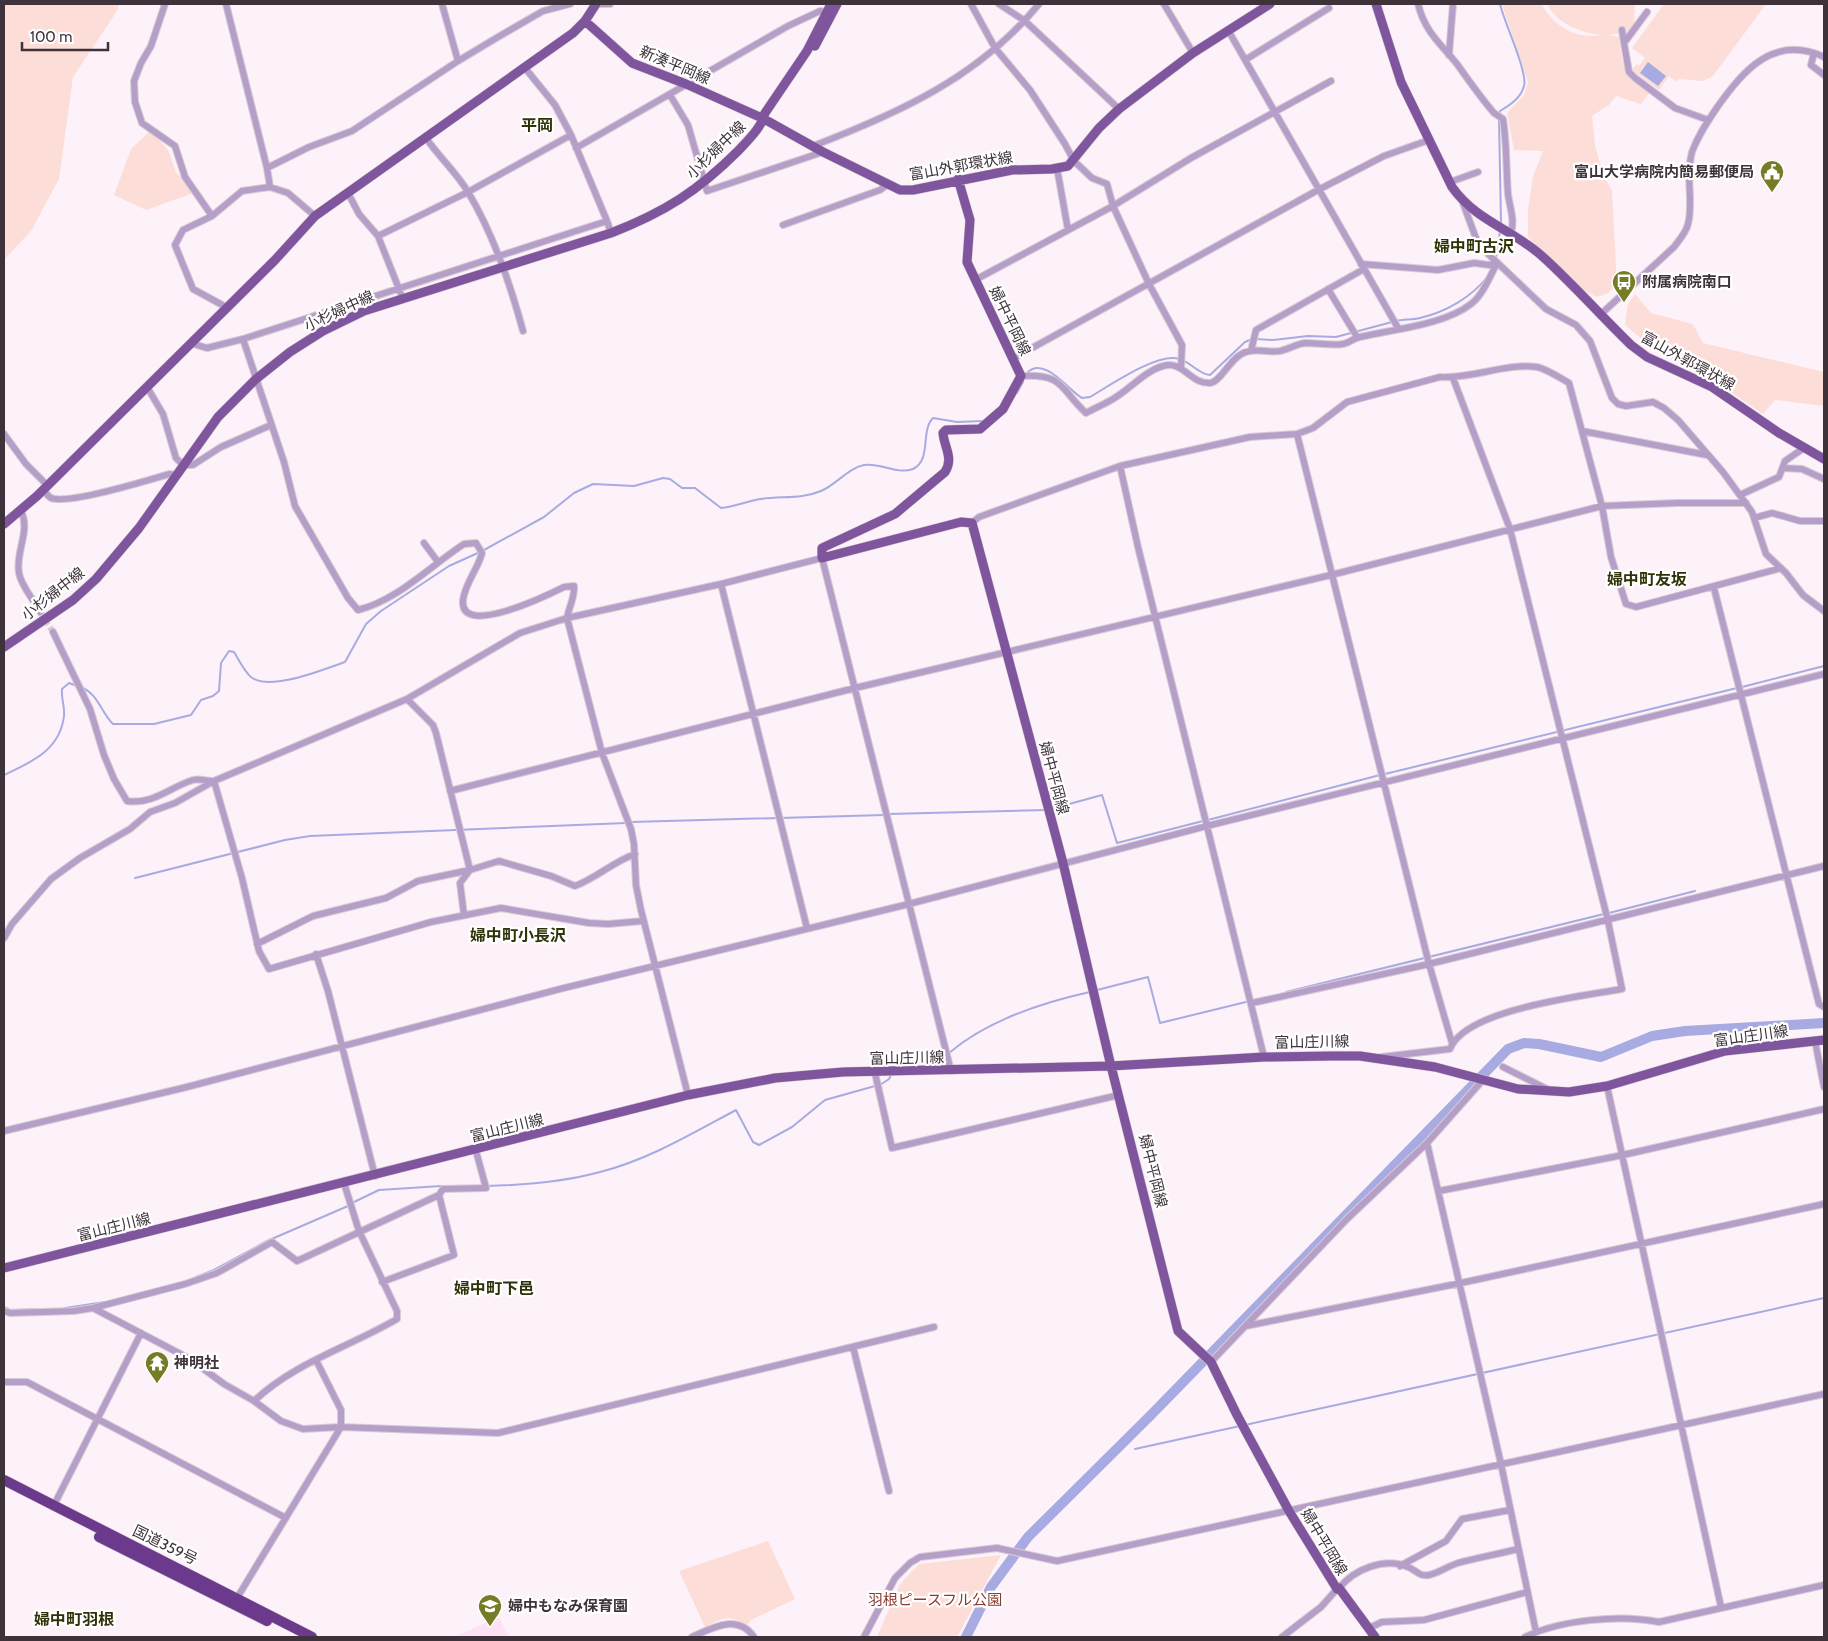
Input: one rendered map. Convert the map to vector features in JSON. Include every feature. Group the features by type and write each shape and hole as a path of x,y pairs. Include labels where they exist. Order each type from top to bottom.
{"highway":[{"name":"国道359号","path":"4,1480 53,1507 312,1637"},
{"name":"国道359号","path":"4,1486 83,1529 299,1637"}],"main road":[{"path":"4,524 22,511 316,216 525,68 585,21 596,4"},
{"path":"764,119 771,116 794,81 824,32 837,4"},
{"path":"1074,161 1099,128 1119,109 1193,53 1270,4"},
{"name":"富山外郭環状線","path":"1376,4 1401,82 1450,182 1463,203 1511,233 1543,256 1630,345 1647,357 1712,387 1804,448 1824,459"},
{"path":"764,119 765,113 807,51 829,8"},
{"name":"新湊平岡線","path":"585,21 632,63 686,84 764,119"},
{"name":"富山外郭環状線","path":"764,119 823,152 900,190 913,190 1012,170 1057,168 1068,166 1074,161"},
{"name":"小杉婦中線","path":"4,647 73,600 96,579 140,528 183,464 218,417 256,379 290,352 323,331 364,312 611,233 671,207 703,184 747,142 764,119"},
{"name":"婦中平岡線","path":"822,558 822,548 895,514 945,472 949,462 949,454 943,433 946,430 980,428 988,423 1003,409 1021,376 967,262 970,220 958,180"},
{"path":"822,558 961,522 972,523"},
{"name":"婦中平岡線","path":"972,523 1063,863 1111,1066 1178,1331 1211,1362 1237,1415 1289,1511 1338,1588 1375,1637"},
{"name":"富山庄川線","path":"4,1268 375,1176 688,1095 776,1078 843,1072 876,1073 1111,1066 1264,1057 1374,1057 1435,1066 1471,1078 1518,1089 1553,1092 1607,1086 1725,1051 1820,1041"}],"street":[{"path":"165,4 151,46 134,80 135,102 142,123 175,146 185,177 212,216"},
{"path":"226,4 267,168 270,187"},
{"path":"442,4 458,61"},
{"path":"267,168 309,147 352,131 458,61 543,11 570,4"},
{"path":"600,4 610,4"},
{"path":"971,4 995,48 1030,90 1066,144 1074,161 1092,178 1107,184 1114,206 1149,284 1182,346 1181,368"},
{"path":"999,4 1025,21 1119,109"},
{"path":"813,146 870,124 917,102 995,48 1025,21 1039,4"},
{"path":"1164,4 1193,53"},
{"path":"1418,4 1427,28 1439,46 1449,55 1488,106 1502,119 1507,154 1508,198 1513,217 1511,233"},
{"path":"1449,55 1453,4"},
{"path":"576,148 788,26 829,8"},
{"path":"1245,60 1329,8"},
{"path":"1624,43 1647,12"},
{"path":"1228,30 1398,328"},
{"path":"1622,30 1629,72 1676,108 1708,120"},
{"path":"1600,315 1674,247 1683,235 1688,225 1690,210 1688,188 1691,156 1708,120 1734,84 1756,62 1770,54 1784,51 1814,53 1824,57"},
{"path":"1814,53 1811,65 1824,75"},
{"path":"525,68 555,105 571,135 611,233"},
{"path":"975,280 1114,206 1191,158 1331,81"},
{"path":"670,95 688,125 703,184 707,191 823,152"},
{"path":"378,236 468,192 571,135"},
{"path":"426,138 468,192 500,256 523,331"},
{"path":"1014,358 1318,190 1384,156 1429,140"},
{"path":"1057,168 1068,230"},
{"path":"1450,182 1478,172"},
{"path":"783,225 880,190 888,184"},
{"path":"226,307 193,289 174,245 183,230 212,216 242,191 270,187 288,193 316,216"},
{"path":"348,193 359,214 378,236 403,299"},
{"path":"1463,203 1476,241 1546,309 1576,325 1590,341 1612,398 1618,404 1626,406 1653,402 1664,408 1678,420 1746,503 1754,518 1766,554 1781,568 1803,595 1824,611"},
{"path":"190,343 207,348 243,339 607,221"},
{"path":"1251,351 1256,330 1328,289 1362,266 1438,270 1474,263 1489,265 1497,262"},
{"path":"1021,376 1034,375 1054,380 1064,386 1086,413 1113,399 1154,370 1174,364 1181,368 1190,378 1211,383 1216,380 1233,359 1251,351 1279,351 1296,344 1308,343 1346,344 1357,337 1432,322 1454,315 1473,303 1484,288 1497,262"},
{"path":"1328,289 1357,337"},
{"path":"243,339 295,506 348,598 358,610 369,607 391,595 464,544 476,543 482,553 466,588 463,602 466,612 476,617 496,614 564,587 574,586 575,594 569,607 567,618 602,753 625,809 634,844 636,885 688,1095"},
{"path":"972,523 979,517 1120,466 1250,437 1297,434 1313,428 1347,402 1440,377 1453,378 1502,368 1539,368 1569,383 1602,506 1611,558 1626,604 1636,607 1714,588 1781,568"},
{"path":"1374,1057 1450,1049 1452,1043 1460,1034 1478,1024 1528,1005 1622,989 1608,921 1510,529 1453,378"},
{"path":"147,387 163,414 176,458 183,464 193,465 221,448 271,426"},
{"path":"1582,432 1707,455"},
{"path":"4,434 45,487 50,498 62,500 125,487 169,474 176,475"},
{"path":"1297,434 1429,964 1452,1043"},
{"path":"1740,495 1779,476 1785,461 1804,448"},
{"path":"1120,466 1264,1057"},
{"path":"1783,468 1802,469 1824,479"},
{"path":"450,791 855,688 1155,615 1331,575 1602,506 1746,503"},
{"path":"22,511 26,520 18,561 19,575 40,612"},
{"path":"1754,518 1772,513 1800,521 1824,521"},
{"path":"424,543 438,562"},
{"path":"4,938 12,924 51,879 80,858 130,829 150,812 175,803 214,781 406,699 520,633 567,618 720,584 822,558 951,1071"},
{"path":"720,584 807,928"},
{"path":"1714,588 1820,1004 1824,1007"},
{"path":"52,632 90,709 98,737 114,779 127,801 138,803 148,801 192,780 214,781"},
{"path":"4,1132 187,1087 655,966 910,904 1207,826 1824,674"},
{"path":"406,699 433,725 470,870"},
{"path":"214,781 242,878 257,944 269,969 316,954 464,915 501,908 608,924 644,921"},
{"path":"257,944 313,916 386,898 418,881 470,870 499,861 551,876 575,886 587,882 618,860 635,854"},
{"path":"1252,1003 1429,964 1824,866"},
{"path":"464,915 460,883 470,870"},
{"path":"316,954 328,991 375,1176"},
{"path":"1820,1041 1824,1087"},
{"path":"1503,1067 1553,1092"},
{"path":"876,1073 892,1148 1119,1095"},
{"path":"1211,1362 1347,1219 1427,1143 1482,1080"},
{"path":"1607,1086 1721,1607"},
{"path":"1439,1191 1623,1155 1824,1109"},
{"path":"1427,1143 1461,1283 1536,1632"},
{"path":"4,1311 10,1313 74,1311 93,1308 209,1276 272,1242 297,1261 439,1195 443,1189 486,1188 476,1150"},
{"path":"254,1401 272,1384 397,1319 397,1311 359,1231 344,1183"},
{"path":"382,1282 454,1255 439,1195"},
{"path":"1246,1326 1461,1283 1824,1204"},
{"path":"93,1308 190,1359 224,1384 254,1401 281,1421 303,1429 341,1427 498,1433 934,1327"},
{"path":"53,1507 141,1333"},
{"path":"852,1347 889,1491"},
{"path":"237,1598 341,1427 341,1410 316,1360"},
{"path":"4,1382 27,1382 286,1518"},
{"path":"864,1637 895,1578 915,1560 948,1552 997,1548 1057,1561 1824,1394"},
{"path":"1400,1566 1446,1541 1462,1519 1510,1510"},
{"path":"1282,1637 1321,1607 1345,1580 1366,1568 1384,1563 1408,1567 1420,1575 1430,1575 1457,1564 1518,1549"},
{"path":"1525,1637 1536,1632 1567,1624 1594,1620 1648,1619 1659,1622 1824,1585"},
{"path":"1369,1628 1382,1622 1424,1620 1527,1592"},
{"path":"692,1637 721,1624 732,1623 743,1628 754,1637"}],"shaded area":[{"name":"婦中もなみ保育園","path":"499,1617 509,1637 454,1637"}],"green space":[{"path":"4,4 119,4 117,11 73,77 59,179 31,231 4,260"},
{"path":"1502,4 1542,4 1546,12 1559,25 1575,33 1593,36 1602,35 1578,30 1570,26 1557,17 1547,4 1635,4 1634,26 1624,33 1608,35 1619,37 1621,56 1626,70 1634,81 1649,93 1641,104 1616,96 1609,105 1592,116 1595,145 1603,174 1612,191 1617,285 1608,293 1597,297 1582,290 1528,237 1528,210 1533,176 1543,151 1514,150 1507,113 1524,95 1528,82"},
{"path":"1664,4 1766,4 1713,76 1703,81 1679,79 1676,82 1669,76 1659,90 1632,70 1637,64 1639,66 1645,58 1632,48"},
{"path":"151,130 168,150 176,172 196,192 146,210 114,195 131,149"},
{"path":"1635,294 1651,313 1693,324 1703,343 1824,372 1824,406 1775,400 1763,414 1709,377 1656,351 1625,325 1628,304"},
{"path":"768,1541 795,1599 751,1620 747,1626 731,1618 726,1618 705,1627 679,1571"},
{"name":"羽根ピースフル公園","path":"1001,1555 957,1637 877,1637 900,1584 919,1564"}],"water":[{"path":"1648,62 1666,76 1658,86 1640,73"}],"waterway":[{"path":"1499,114 1500,111 1518,98 1524,86 1523,70 1500,4"},
{"path":"1499,119 1501,223"},
{"path":"1496,258 1500,231"},
{"path":"1396,321 1420,318 1449,308 1474,291 1488,276"},
{"path":"1256,339 1273,340 1308,336 1336,337 1392,322"},
{"path":"1027,373 1041,368 1056,376 1082,398 1090,397 1134,371 1159,360 1179,359 1210,375 1245,342 1252,339"},
{"path":"1017,393 1023,382"},
{"path":"484,550 544,517 574,493 593,484 634,486 663,478 670,479 682,488 695,488 721,508 761,499 814,494 853,469 864,465 876,465 894,470 913,469 919,465 922,459 927,430 933,418 957,422 983,421"},
{"path":"81,687 91,694 113,724 154,724 191,715 201,700 213,696 219,691 221,663 229,651 234,652 248,675 260,681 284,681 345,662 366,624 381,611 449,566 480,552"},
{"path":"1742,687 1824,666"},
{"path":"4,775 34,760 51,746 57,738 64,716 62,689 69,683 77,686"},
{"path":"1385,774 1737,688"},
{"path":"1208,820 1380,775"},
{"path":"1051,809 1102,795 1117,843 1203,821"},
{"path":"888,814 1046,810"},
{"path":"631,822 884,815"},
{"path":"135,878 285,840 310,836 626,823"},
{"path":"1609,913 1695,891"},
{"path":"1286,992 1604,914"},
{"path":"1097,990 1148,977 1160,1023 1250,1001"},
{"path":"949,1053 980,1031 1015,1014 1090,992"},
{"path":"966,1637 991,1587 1028,1537 1150,1416 1508,1049 1524,1043 1539,1044 1601,1057 1652,1036 1685,1031 1824,1023"},
{"path":"899,1067 945,1056"},
{"path":"880,1085 889,1079 892,1073"},
{"path":"486,1186 558,1181 618,1167 670,1145 736,1110 753,1142 759,1145 792,1127 825,1100 875,1086"},
{"path":"352,1203 379,1190 441,1186"},
{"path":"196,1277 214,1270 267,1241 348,1206"},
{"path":"1245,1425 1824,1298"},
{"path":"65,1308 105,1302"},
{"path":"4,1307 10,1310 56,1309"},
{"path":"1135,1449 1240,1426"}],"tunnel":[{"path":"40,612 53,632"}],"place":[{"name":"富山大学病院内簡易郵便局","path":"1772,193"},
{"name":"附属病院南口","path":"1624,303"},
{"name":"神明社","path":"157,1384"},
{"name":"婦中もなみ保育園","path":"490,1627"}],"district":[{"name":"平岡","path":"537,125"},
{"name":"婦中町古沢","path":"1474,246"},
{"name":"婦中町友坂","path":"1647,579"},
{"name":"婦中町小長沢","path":"518,935"},
{"name":"婦中町下邑","path":"494,1288"},
{"name":"婦中町羽根","path":"74,1619"}]}
